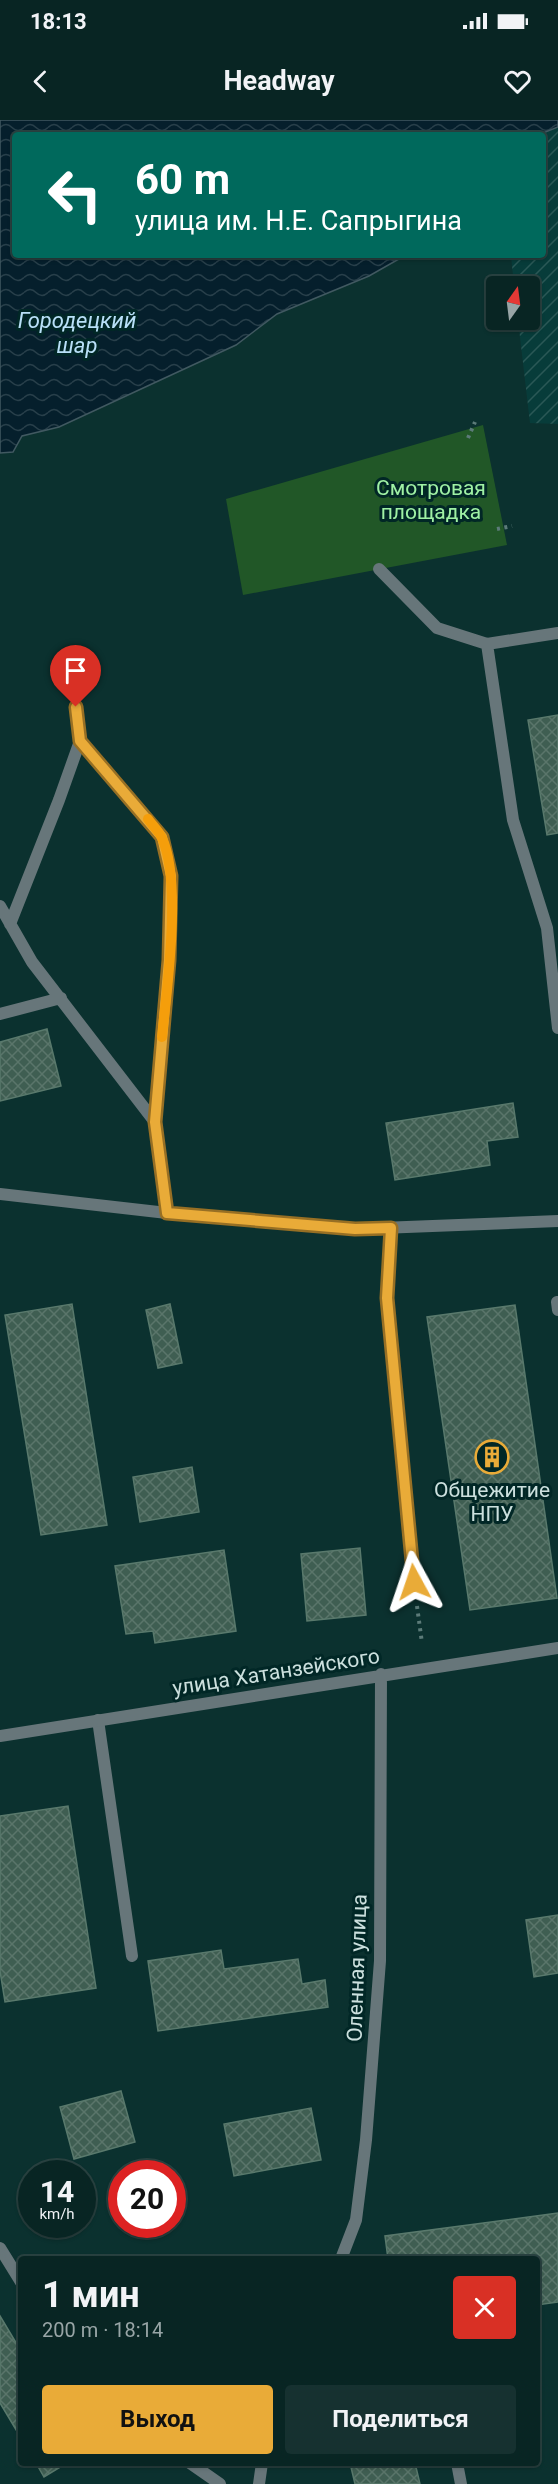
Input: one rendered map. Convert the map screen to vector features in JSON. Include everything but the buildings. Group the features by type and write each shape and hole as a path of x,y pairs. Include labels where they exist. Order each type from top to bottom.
{"street":[{"path":"379,569 437,628 487,644 558,633"},
{"path":"487,644 513,820 553,945 558,1028"},
{"path":"10,924 60,800 80,741 76,707"},
{"path":"80,741 162,837 171,876 169,960 155,1122 167,1213"},
{"path":"0,906 32,962 155,1122"},
{"path":"0,1014 61,998"},
{"path":"0,1194 167,1213 355,1229 558,1221"},
{"path":"391,1228 387,1298 414,1582"},
{"name":"улица Хатанзейского","path":"0,1736 381,1674 558,1648"},
{"name":"Оленная улица","path":"343,2256 356,2220 366,2140 380,1961 381,1674"},
{"path":"98,1720 132,1956"},
{"path":"0,2248 18,2277"},
{"path":"194,2466 220,2484"},
{"path":"259,2484 262,2466"},
{"path":"458,2466 461,2484"}],"path":[{"path":"468,438 475,422"},
{"path":"497,529 512,526"},
{"path":"414,1582 426,1668"}],"shaded area":[{"path":"558,120 558,424 530,423 519,330 540,330 540,276 513,276 511,258 546,258 546,132 509,132"}],"green space":[{"name":"Смотровая площадка","path":"483,425 507,545 243,595 226,499"}],"water":[{"name":"Городецкий шар","path":"0,120 558,120 558,127 546,132 12,132 12,258 401,258 369,276 277,314 236,345 59,427 22,436 13,452 0,453"}],"slow traffic":[{"path":"148,819 162,837 171,876 169,960 162,1037"}],"place":[{"name":"Общежитие НПУ","path":"492,1457"}],"route":[{"path":"76,707 80,741 162,837 171,876 169,960 155,1122 167,1213 355,1229 391,1228 387,1298 414,1582"}]}
